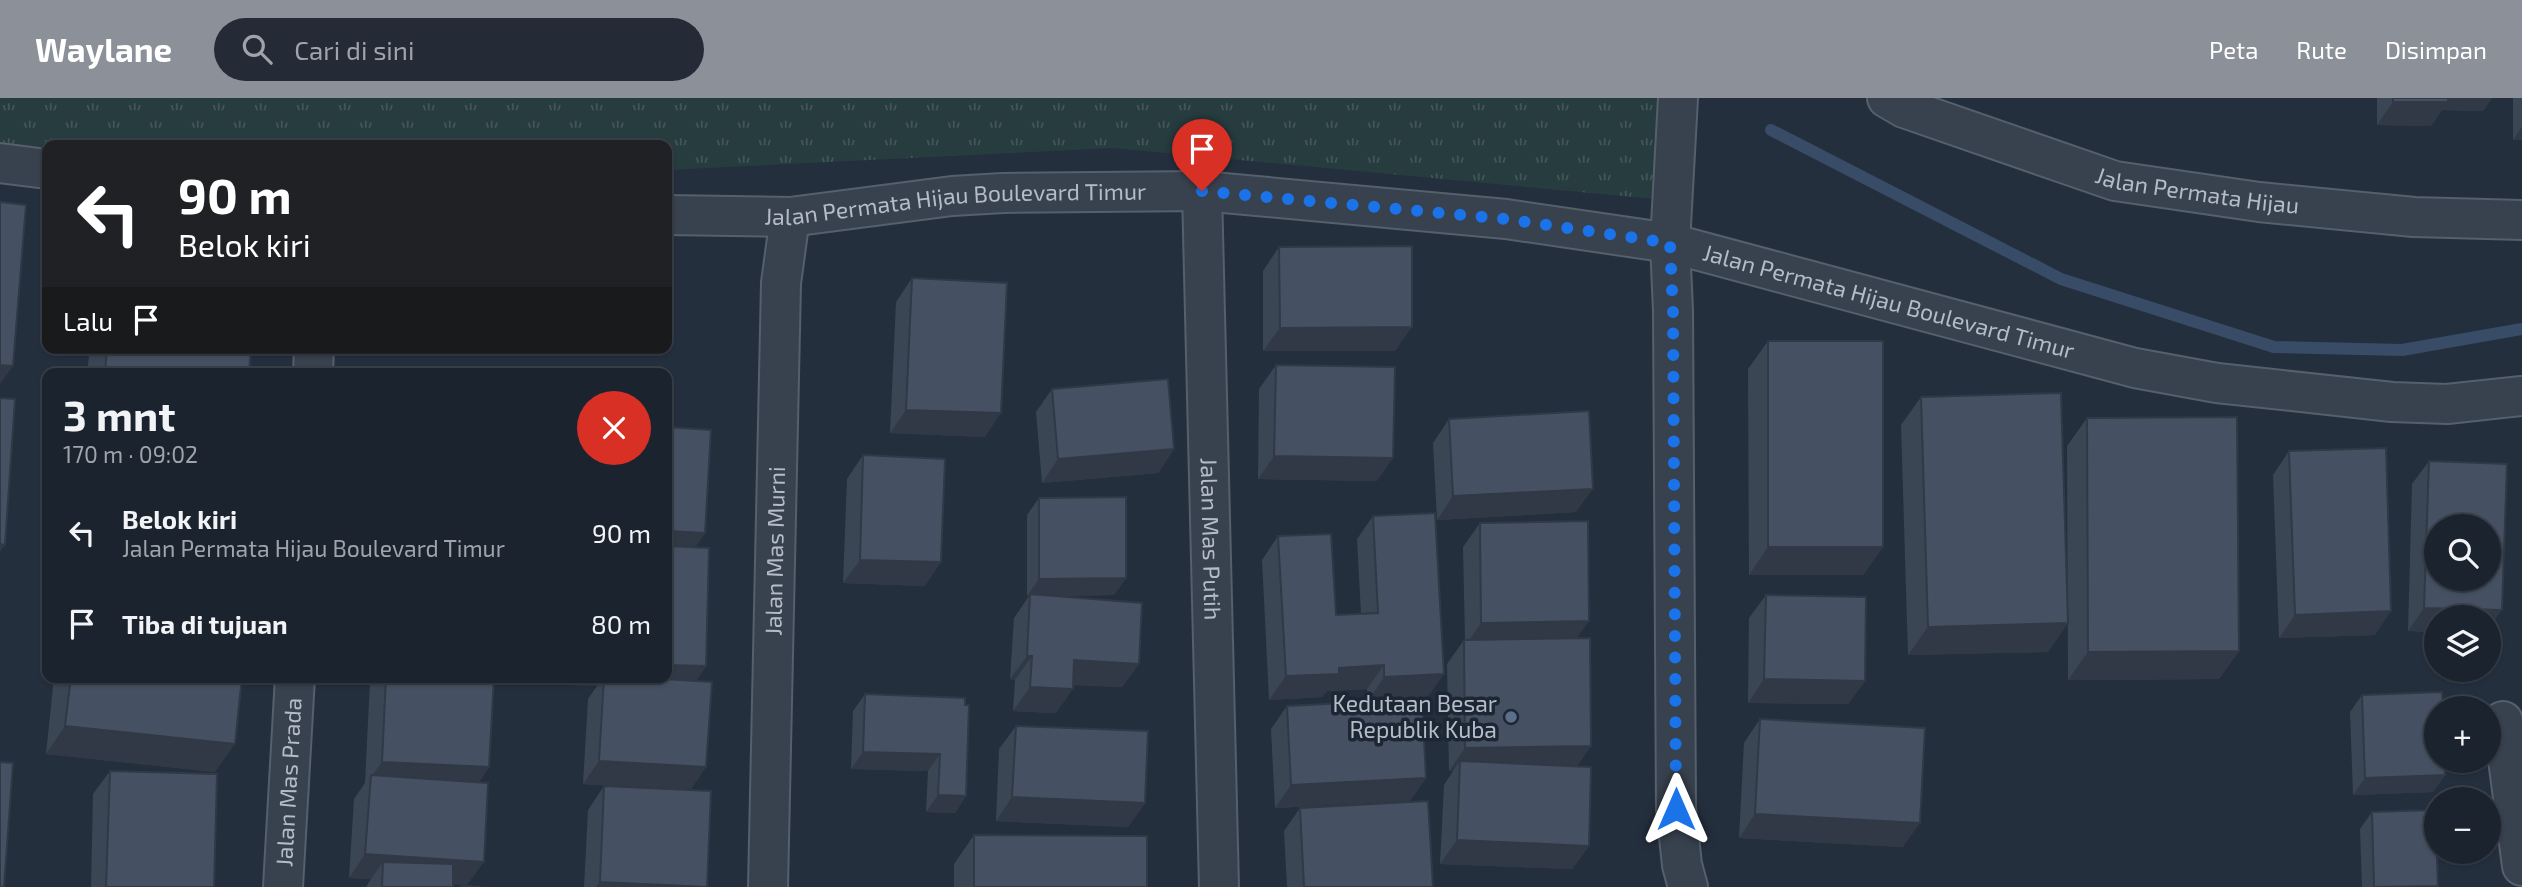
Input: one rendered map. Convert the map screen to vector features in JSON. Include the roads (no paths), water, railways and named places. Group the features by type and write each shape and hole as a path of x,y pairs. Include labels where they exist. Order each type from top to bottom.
{"street":[{"path":"1678,98 1670,243 1673,312 1676,809 1682,865 1688,887"},
{"name":"Jalan Permata Hijau","path":"1887,98 1904,108 2115,181 2259,202 2414,217 2522,220"},
{"path":"0,163 42,168"},
{"name":"Jalan Permata Hijau Boulevard Timur","path":"672,215 790,217 1003,192 1202,191 1506,219 1670,243 2135,368 2217,383 2392,402 2447,404 2522,397"},
{"name":"Jalan Mas Putih","path":"1202,191 1219,887"},
{"name":"Jalan Mas Murni","path":"768,887 781,283 790,217"},
{"name":"Jalan Mas Prada","path":"283,887 295,683"},
{"path":"2503,721 2522,866"}],"waterway":[{"path":"1771,130 2061,279 2274,347 2402,350 2522,329"}],"place":[{"name":"Kedutaan Besar Republik Kuba","path":"1511,717"}]}
